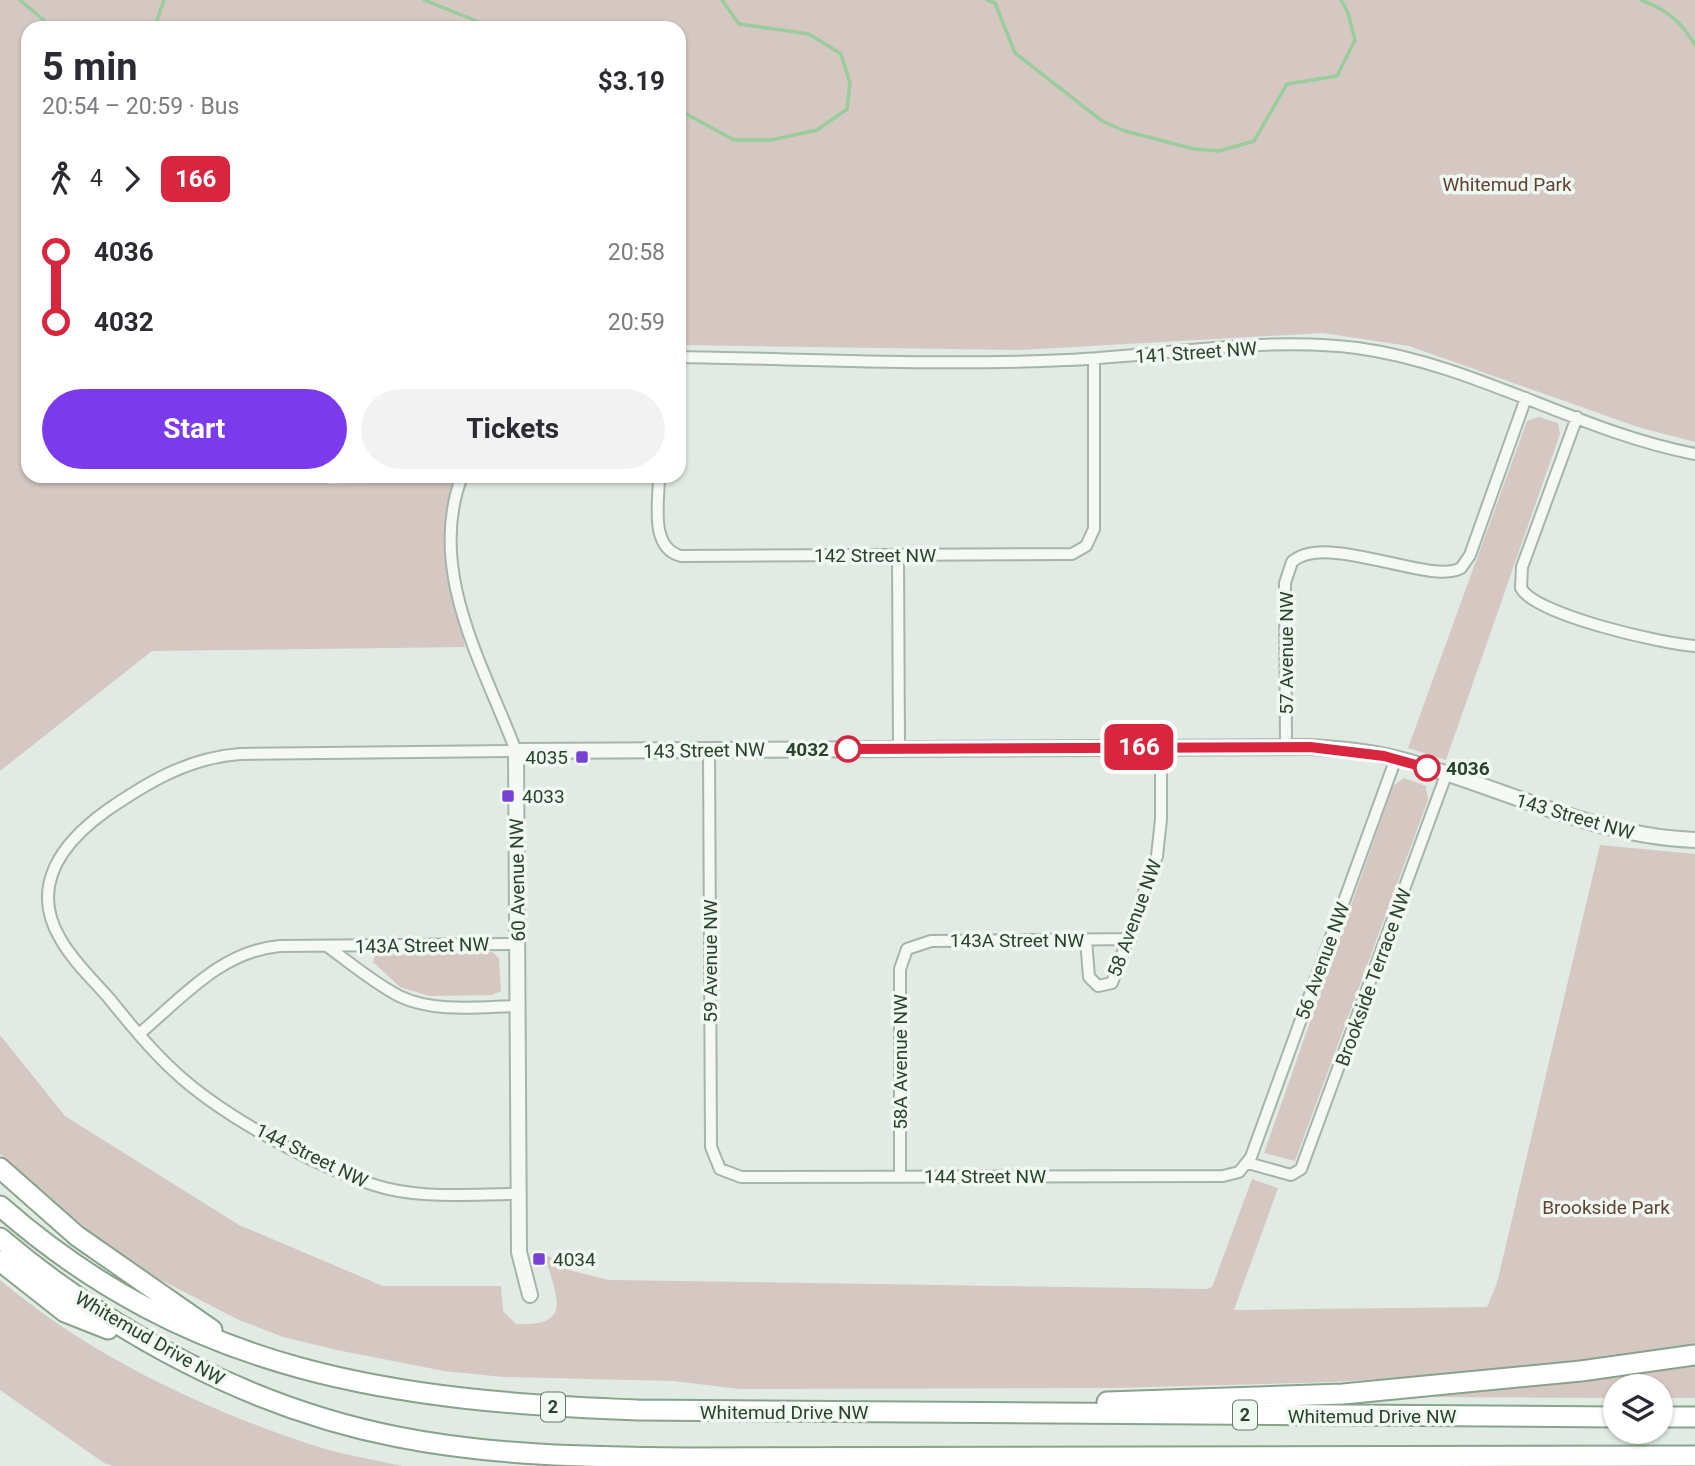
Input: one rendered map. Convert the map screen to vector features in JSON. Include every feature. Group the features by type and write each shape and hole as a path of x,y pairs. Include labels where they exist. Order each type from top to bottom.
{"highway":[{"path":"0,1168 77,1236 238,1350"},
{"name":"Whitemud Drive NW","path":"0,1206 33,1236 91,1276 180,1325 238,1350 349,1381 474,1401 638,1410 1603,1417"},
{"name":"Whitemud Drive NW","path":"0,1238 41,1273 91,1308 170,1354 242,1389 333,1421 397,1437 465,1448 580,1457 1695,1456"},
{"path":"0,1261 65,1312 170,1354"},
{"path":"874,1412 1343,1394 1581,1371 1695,1355"},
{"path":"1673,1417 1695,1418"},
{"path":"1093,1458 1184,1466"}],"street":[{"name":"141 Street NW","path":"686,357 990,362 1094,359 1326,345 1417,360 1646,442 1695,454"},
{"name":"142 Street NW","path":"659,483 659,536 665,548 675,555 687,557 1065,555 1078,552 1092,536 1094,522 1094,359"},
{"name":"57 Avenue NW","path":"1286,746 1285,583 1292,562 1305,554 1317,552 1368,558 1442,572 1461,569 1470,555 1526,398"},
{"path":"1577,417 1522,567 1521,588 1537,602 1630,636 1695,646"},
{"name":"60 Avenue NW","path":"460,483 450,524 452,576 463,616 516,751 518,1194 520,1260 530,1295"},
{"path":"898,555 899,748"},
{"name":"143 Street NW","path":"94,820 160,776 198,761 227,755 1286,746 1396,758 1601,827 1662,838 1695,840"},
{"name":"58 Avenue NW","path":"1086,940 1087,974 1095,984 1102,987 1116,979 1157,856 1161,819 1161,747"},
{"name":"59 Avenue NW","path":"709,750 711,1147 720,1170"},
{"name":"56 Avenue NW","path":"1248,1163 1396,758"},
{"name":"Brookside Terrace NW","path":"1248,1163 1293,1175 1301,1169 1446,775"},
{"name":"144 Street NW","path":"94,820 68,842 60,854 50,883 54,928 67,949 176,1073 201,1094 281,1142 357,1179 406,1193 518,1194"},
{"name":"143A Street NW","path":"907,949 931,941 1130,939"},
{"name":"143A Street NW","path":"139,1034 211,972 238,955 268,947 517,944"},
{"name":"143A Street NW","path":"327,946 389,990 409,1000 445,1006 517,1006"},
{"name":"58A Avenue NW","path":"900,1176 900,969 907,949"},
{"name":"144 Street NW","path":"720,1170 741,1177 1223,1176 1233,1175 1248,1163"}],"green space":[{"name":"Whitemud Park","path":"0,0 1695,0 1695,442 1638,427 1409,346 1323,333 1020,350 686,345 686,21 21,21 21,483 452,483 444,549 465,647 152,651 0,771"},
{"path":"1539,417 1558,423 1560,434 1446,760 1408,748 1527,421"},
{"path":"1404,778 1426,786 1428,800 1295,1161 1264,1153 1393,786"},
{"name":"Brookside Park","path":"1600,845 1695,854 1695,1345 1502,1371 1334,1382 1113,1388 740,1389 673,1381 503,1377 444,1371 283,1337 239,1320 159,1279 89,1231 0,1154 0,1035 65,1116 239,1225 383,1286 501,1286 503,1311 516,1324 548,1320 555,1313 556,1294 545,1254 573,1271 609,1280 1207,1289 1212,1287 1252,1179 1278,1188 1234,1310 1487,1307 1497,1283"},
{"path":"492,952 499,958 501,991 492,995 429,996 400,987 373,962 375,955"},
{"path":"0,1280 70,1332 186,1396 309,1444 402,1466 113,1466 104,1463 0,1390"},
{"path":"1695,1364 1695,1398 1673,1398 1673,1374 1605,1374"},
{"path":"1603,1374 1603,1398 1436,1397 1435,1393"}],"waterway":[{"path":"20,0 45,21"},
{"path":"157,21 164,0"},
{"path":"424,0 476,21"},
{"path":"686,114 734,140 771,140 817,130 847,109 850,83 841,54 809,34 739,24 722,0"},
{"path":"987,0 995,3 1015,53 1102,121 1125,131 1194,149 1219,151 1254,141 1287,84 1337,76 1355,40 1348,13 1341,0"},
{"path":"1641,0 1672,17 1695,45"}],"bus line":[{"name":"166","path":"848,749 1286,746 1384,756 1427,768"}],"place":[{"name":"4032","path":"848,749"},
{"name":"4035","path":"582,757"},
{"name":"4036","path":"1427,768"},
{"name":"4033","path":"508,796"},
{"name":"4034","path":"539,1259"}]}
